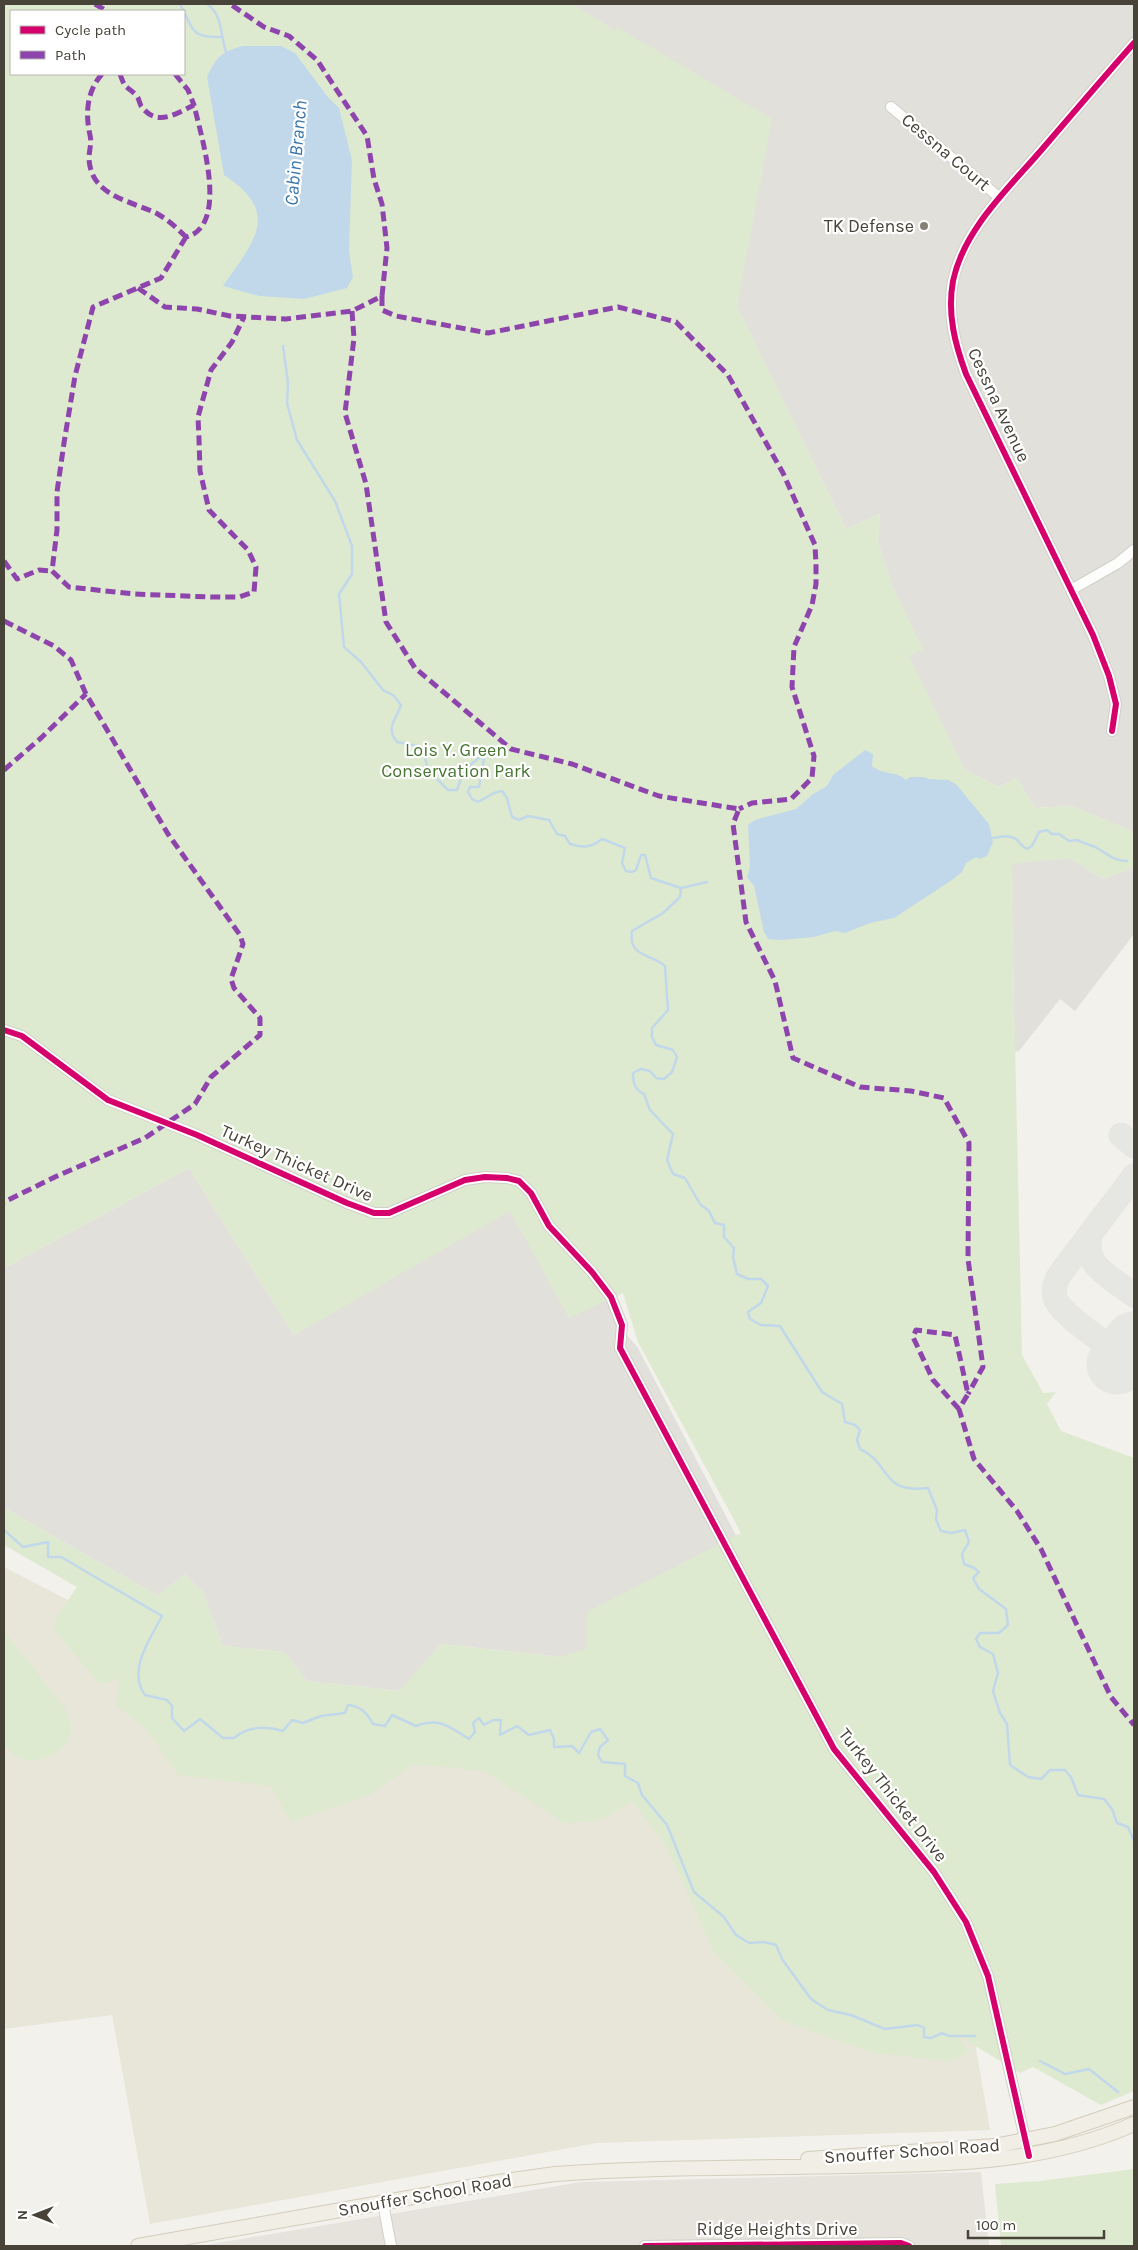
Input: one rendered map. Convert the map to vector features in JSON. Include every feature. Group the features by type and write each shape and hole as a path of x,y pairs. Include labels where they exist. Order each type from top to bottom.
{"main road":[{"name":"Snouffer School Road","path":"715,2169 828,2156 975,2148 1026,2141 1082,2126 1134,2107"},
{"name":"Snouffer School Road","path":"138,2246 555,2174 975,2163 1029,2156 1077,2145 1134,2124"}],"street":[{"name":"Cessna Avenue","path":"1112,731 1116,704 1109,676 1093,635 966,374 956,348 951,324 951,299 957,268 968,241 1000,198 1134,43"},
{"name":"Cessna Court","path":"892,107 1000,198"},
{"path":"1071,590 1118,563 1134,550"},
{"name":"Turkey Thicket Drive","path":"4,1030 22,1036 108,1100 197,1135 347,1203 374,1213 389,1213 465,1180 507,1178 519,1181 531,1193 549,1226 592,1272 611,1297 622,1325 620,1348 834,1749 934,1872 966,1922 988,1976 1029,2156"},
{"path":"383,2203 391,2246"},
{"name":"Ridge Heights Drive","path":"645,2246 902,2243 909,2246"}],"shaded area":[{"path":"572,4 1134,4 1134,832 1072,806 1035,808 1017,778 998,787 964,769 908,655 922,649 893,588 878,542 880,514 846,529 737,307 615,31"},
{"path":"1070,858 1103,879 1134,867 1134,934 1075,1011 1060,999 1019,1051 1015,1052 1011,863"},
{"path":"189,1168 294,1335 526,1199 588,1274 612,1310 617,1323 638,1348 765,1591 562,1657 441,1644 400,1691 307,1681 284,1652 223,1646 203,1593 185,1574 158,1596 4,1508 4,1268"},
{"path":"4,1567 337,1739 806,1743 968,2001 990,2130 597,2143 150,2224 112,2015 4,2029"},
{"path":"981,2172 989,2246 200,2246 581,2182"}],"green space":[{"name":"Lois Y. Green Conservation Park","path":"4,4 573,4 615,31 617,27 772,119 737,306 846,529 880,514 878,542 893,588 923,649 909,656 964,769 998,787 1017,778 1035,808 1072,806 1134,832 1134,867 1103,879 1070,858 1011,864 1022,1355 1043,1393 1056,1392 1047,1404 1061,1431 1134,1458 1134,2091 1101,2105 1033,2067 1020,2073 957,2035 969,2052 950,2061 875,2053 783,2021 714,1952 665,1844 632,1801 603,1819 566,1824 484,1771 414,1764 371,1794 291,1822 271,1786 178,1775 145,1728 116,1706 119,1679 100,1684 53,1629 59,1613 77,1587 4,1545 4,1508 158,1596 185,1574 203,1593 223,1646 284,1652 307,1681 399,1691 441,1644 562,1657 587,1648 587,1612 741,1533 638,1342 623,1293 569,1318 510,1211 294,1335 189,1168 4,1268"},
{"path":"4,1631 65,1708 69,1719 71,1730 66,1744 55,1754 48,1757 26,1760 19,1758 4,1746"},
{"path":"1134,2169 1134,2246 1001,2246 995,2184 1040,2181"}],"water":[{"path":"243,46 281,46 295,53 327,96 339,108 352,160 349,251 353,277 347,288 304,299 259,296 223,286 252,241 257,228 257,215 253,202 242,189 224,175 207,77 213,64 221,56 230,50"},
{"path":"865,750 873,754 872,766 880,771 899,775 906,780 910,777 923,777 948,780 956,784 989,824 993,842 987,856 979,859 976,857 966,863 962,872 952,880 894,918 870,923 845,933 835,931 814,937 781,940 768,939 764,932 754,886 747,877 750,867 748,825 755,820 796,809 813,794 827,786 833,775"}],"waterway":[{"name":"Cabin Branch","path":"180,4 183,10"},
{"name":"Cabin Branch","path":"207,4 212,8 218,19 226,52"},
{"name":"Cabin Branch","path":"185,14 191,26 198,34 222,37"},
{"name":"Cabin Branch","path":"283,346 288,383 287,403 297,440 335,501 352,546 352,574 339,594 344,647 361,662 383,690 393,695 401,705 392,728 394,737 397,742 418,746 425,757 428,770 448,790 457,790 464,770 480,757 484,758 479,787 470,787 468,792 472,799 478,802 494,793 502,791 507,798 512,817 519,820 528,816 549,820 557,834 565,836 570,844 582,847 590,846 602,839 625,848 622,863 626,871 632,872 636,870 641,855 645,855 651,878 681,888 680,897 663,913 632,931 632,939 637,950 665,966 668,1010 652,1028 652,1037 656,1045 673,1050 677,1057 672,1072 664,1079 656,1078 650,1071 641,1069 633,1073 633,1077 635,1086 644,1094 650,1110 673,1134 667,1160 673,1174 685,1178 700,1204 709,1211 715,1223 724,1225 724,1237 734,1248 733,1257 737,1274 748,1279 761,1279 768,1286 761,1303 748,1312 750,1319 761,1325 780,1326 822,1392 842,1404 845,1422 855,1425 860,1430 857,1440 860,1449 870,1455 894,1482 902,1487 913,1489 928,1488 937,1510 936,1520 941,1531 951,1533 965,1530 969,1542 962,1554 964,1564 979,1572 973,1578 979,1589 1006,1609 1008,1625 999,1633 980,1633 976,1639 980,1647 993,1654 998,1673 993,1691 1000,1713 1007,1724 1010,1765 1028,1777 1041,1779 1050,1770 1065,1770 1071,1777 1078,1795 1104,1799 1112,1809 1117,1823 1128,1827 1134,1841"},
{"path":"992,838 1012,837 1027,849 1032,846 1039,832 1047,830 1052,834 1059,834 1069,841 1077,840 1114,858 1127,861"},
{"path":"681,888 707,882"},
{"path":"4,1530 23,1547 48,1542 48,1557 61,1557 162,1616 142,1655 138,1676 140,1686 145,1695 167,1700 172,1706 172,1718 184,1731 200,1719 223,1738 234,1738 245,1731 257,1728 283,1731 292,1720 303,1723 321,1716 345,1713 348,1705 363,1711 373,1724 385,1726 392,1715 416,1726 424,1723 438,1723 469,1739 475,1732 473,1723 479,1718 484,1725 493,1720 501,1720 500,1735 517,1726 529,1735 550,1730 554,1739 554,1747 572,1746 579,1753 591,1732 600,1729 608,1740 600,1747 598,1755 602,1762 625,1764 625,1776 638,1783 642,1795 667,1825 694,1892 724,1917 736,1935 749,1943 764,1942 776,1945 782,1959 811,1999 828,2010 851,2015 885,2029 918,2025 924,2028 924,2037 931,2038 942,2033 949,2036 975,2036"},
{"path":"1040,2061 1065,2074 1089,2069 1118,2092"}],"taxiway":[{"path":"1121,1135 1134,1146"},
{"path":"1123,1356 1068,1314 1056,1300 1054,1290 1055,1283 1060,1274 1134,1176"},
{"path":"1091,1233 1090,1254 1094,1262 1100,1270 1134,1295"}],"runway":[{"path":"1117,1364 1134,1342"}],"marked path":[{"path":"95,4 105,10"},
{"path":"138,288 165,307 197,309 230,316 286,319 352,311 382,296 387,248 382,204 374,179 367,136 317,60 289,36 264,27 230,4"},
{"path":"101,75 93,88 88,103 88,127 91,140 89,161 96,181 111,194 156,213 186,237"},
{"path":"120,75 125,85 137,96 141,106 147,113 154,116 167,117 194,105 206,157 210,199 207,216 199,229 186,237"},
{"path":"176,75 188,90 194,105"},
{"path":"186,237 161,278 93,307 75,376 57,492 57,530 52,571 69,587 134,594 211,597 239,597 254,592 256,567 248,550 209,510 200,471 198,417 211,370 232,342 244,317"},
{"path":"382,296 382,310 396,316 488,333 618,307 676,322 728,375 783,473 815,545 816,564 816,584 812,605 794,647 792,687 814,756 812,778 791,799 752,803 739,809"},
{"path":"352,311 354,338 345,413 366,484 386,622 415,668 511,749 572,764 659,796 739,809 733,824 746,922 775,981 793,1058 860,1087 911,1091 944,1098 969,1143 968,1259 983,1367 968,1394"},
{"path":"4,561 17,579 39,570 52,571"},
{"path":"4,621 54,646 71,660 86,694 168,834 240,935 243,944 231,979 234,988 260,1018 260,1035 211,1077 195,1104 145,1138 57,1176 4,1202"},
{"path":"4,770 41,738 86,694"},
{"path":"959,1409 933,1380 913,1337 916,1330 955,1335 968,1394 959,1409 974,1459 1017,1511 1041,1549 1111,1697 1134,1725"}],"cycle path":[{"path":"1112,731 1116,704 1109,676 1093,635 966,374 955,340 951,293 959,262 967,243 990,209 1134,43"},
{"path":"4,1030 22,1036 108,1100 197,1135 347,1203 374,1213 389,1213 465,1180 485,1177 507,1178 519,1181 531,1193 549,1226 592,1272 611,1297 622,1325 620,1348 834,1749 934,1872 966,1922 988,1976 1029,2156"},
{"path":"645,2246 901,2243 909,2246"}],"place":[{"name":"TK Defense","path":"924,226"}]}
